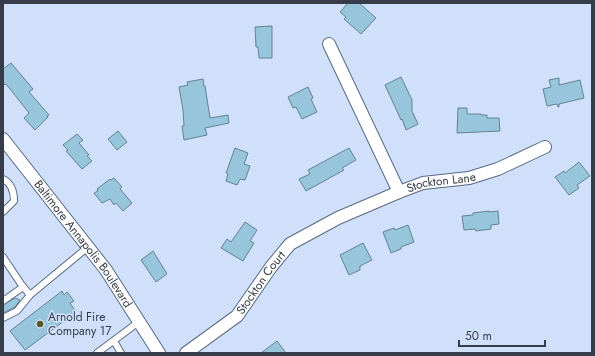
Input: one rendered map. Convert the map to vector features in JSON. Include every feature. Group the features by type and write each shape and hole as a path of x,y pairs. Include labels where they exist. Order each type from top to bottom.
{"street":[{"path":"329,44 399,192"},
{"name":"Baltimore Annapolis Boulevard","path":"3,139 106,270 140,321 159,353"},
{"name":"Stockton Lane","path":"338,218 423,183 469,178 498,169 545,146"},
{"name":"Stockton Court","path":"186,353 237,316 271,267 290,244 338,218"}],"lane":[{"path":"3,179 7,180 14,192 14,201 3,212"},
{"path":"3,318 17,311 30,295 88,247"},
{"path":"3,257 30,295"},
{"path":"3,301 23,287"},
{"path":"97,353 140,321"},
{"path":"114,341 121,353"}],"building":[{"path":"348,3 359,3 376,18 361,34 344,19 346,17 340,12"},
{"path":"272,26 272,58 259,58 258,47 256,47 255,27"},
{"path":"11,63 33,89 29,92 49,115 35,130 24,118 29,113 6,84 3,85 3,69"},
{"path":"401,77 412,100 412,111 418,124 406,130 385,85"},
{"path":"559,78 559,85 580,80 584,98 559,104 559,107 557,104 547,106 543,89 551,87 549,80"},
{"path":"203,79 210,118 228,115 229,123 205,128 207,135 184,140 182,126 184,126 183,110 179,87 188,85 187,82"},
{"path":"308,87 313,98 311,99 317,112 302,119 296,107 293,108 288,97"},
{"path":"458,108 467,108 467,114 481,114 487,115 487,118 499,118 500,131 457,133"},
{"path":"118,131 127,142 117,150 108,139"},
{"path":"77,134 83,140 79,143 92,161 82,169 66,151 68,150 63,145"},
{"path":"235,148 248,153 244,164 250,166 245,180 240,179 237,185 226,181 228,174 226,173"},
{"path":"349,148 356,160 342,168 344,170 306,191 299,179 310,174 308,170"},
{"path":"579,162 590,176 577,185 579,188 569,195 555,177 564,171 565,173"},
{"path":"114,178 122,187 120,189 132,203 123,211 116,203 114,205 110,199 102,203 94,193 110,179 111,180"},
{"path":"489,211 498,211 499,224 491,225 491,229 476,231 475,229 464,230 462,216"},
{"path":"245,222 257,230 250,241 254,243 243,261 221,248 227,239 231,242"},
{"path":"408,225 414,242 391,253 383,232 394,228 395,230"},
{"path":"363,243 372,260 360,266 360,270 349,275 340,255"},
{"path":"153,251 167,274 156,282 141,260"},
{"name":"Arnold Fire Company 17","path":"62,291 64,295 67,292 74,301 70,303 76,312 25,350 10,331"},
{"path":"15,298 20,300 15,307 3,313 3,305"},
{"path":"277,341 286,353 261,353"}],"place":[{"name":"Arnold Fire Company 17","path":"40,324"}]}
